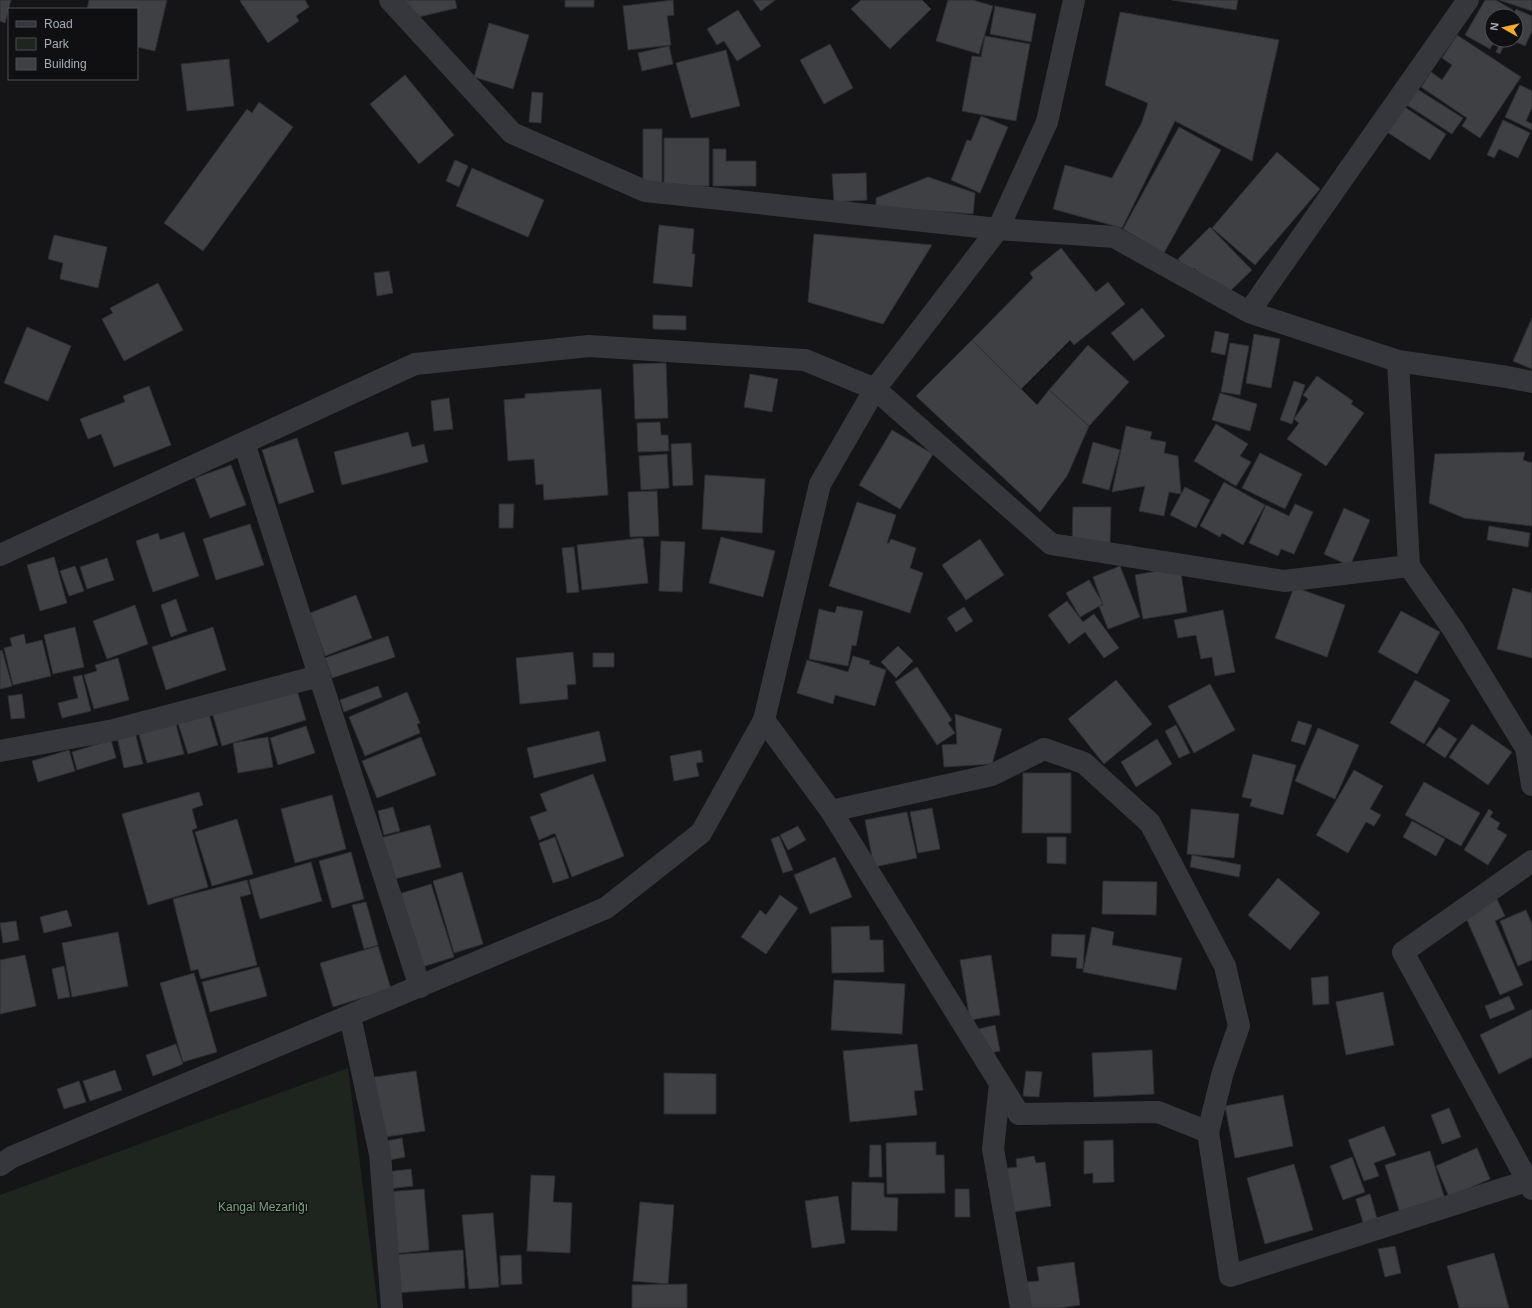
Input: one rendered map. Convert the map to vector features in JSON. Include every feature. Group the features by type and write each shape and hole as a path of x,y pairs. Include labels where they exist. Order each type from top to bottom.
{"street":[{"path":"390,0 512,133 645,191 998,229 1114,237 1249,312 1398,361 1532,382"},
{"path":"0,1164 12,1157 606,908 701,833 764,720 820,484 875,389 998,229 1047,122 1074,0"},
{"path":"1249,312 1468,0"},
{"path":"0,555 415,364 589,346 805,360 875,389 1051,544 1284,581 1409,566"},
{"path":"1398,361 1409,566 1453,629 1526,748 1532,785"},
{"path":"1507,377 1532,396"},
{"path":"244,443 420,986"},
{"path":"0,751 114,730 319,676"},
{"path":"764,720 831,812 1019,1114 1158,1112 1208,1132"},
{"path":"831,812 992,775 1044,749 1084,763 1150,823 1225,966 1239,1026 1223,1072 1208,1132 1230,1276 1530,1183 1403,952 1532,861"},
{"path":"350,1016 380,1154 392,1308"},
{"path":"1000,1084 993,1149 1021,1308"}],"green space":[{"name":"Kangal Mezarlığı","path":"348,1068 378,1308 0,1308 0,1195"}],"building":[{"path":"0,0 11,0 5,23 0,21"},
{"path":"89,0 167,0 155,51 138,47 138,8 87,8"},
{"path":"305,0 309,7 296,16 299,21 268,43 240,1"},
{"path":"405,0 455,0 457,8 410,19"},
{"path":"565,0 594,0 594,7 565,7"},
{"path":"673,0 674,15 667,16 671,45 628,50 623,6"},
{"path":"753,0 775,0 761,11"},
{"path":"861,0 922,0 931,9 890,49 851,9"},
{"path":"948,0 973,0 993,6 979,54 936,41"},
{"path":"1172,0 1238,0 1236,10"},
{"path":"1485,0 1496,0 1510,8 1484,8 1484,46 1465,35"},
{"path":"1499,0 1532,0 1532,11"},
{"path":"995,6 1036,14 1031,42 990,34"},
{"path":"738,10 761,46 737,61 724,41 717,45 707,29"},
{"path":"1120,12 1279,40 1252,161 1175,121 1122,228 1053,209 1065,165 1112,178 1142,122 1148,103 1105,85"},
{"path":"1524,12 1532,16 1532,31 1525,46"},
{"path":"489,23 529,35 513,89 474,77"},
{"path":"1457,35 1521,77 1480,138 1462,126 1467,118 1421,87 1431,72 1442,80 1452,65 1442,58"},
{"path":"985,36 1030,44 1016,121 962,111 972,56 981,57"},
{"path":"830,44 853,88 824,104 800,60"},
{"path":"669,46 673,64 642,71 638,53"},
{"path":"1498,48 1503,48 1500,54 1496,52"},
{"path":"726,50 740,106 691,118 676,63"},
{"path":"229,59 234,106 187,111 181,64"},
{"path":"405,75 454,135 419,164 370,104"},
{"path":"1520,85 1532,91 1532,107 1526,121 1532,124 1532,130 1505,117"},
{"path":"1417,89 1463,118 1452,134 1407,105"},
{"path":"532,92 543,93 541,123 529,122"},
{"path":"259,102 293,127 203,251 164,223 247,109 252,113"},
{"path":"1403,106 1446,134 1430,160 1387,132"},
{"path":"981,116 1008,127 980,193 951,180 967,140 971,141"},
{"path":"1503,120 1530,133 1518,158 1499,149 1494,158 1487,155"},
{"path":"1179,127 1221,150 1164,253 1123,229"},
{"path":"643,129 662,129 662,184 643,184"},
{"path":"664,138 709,138 709,186 664,186"},
{"path":"713,149 726,149 726,161 756,161 756,186 713,186"},
{"path":"1277,152 1320,189 1255,265 1212,228"},
{"path":"455,160 468,166 459,187 446,181"},
{"path":"472,168 544,200 528,237 456,206"},
{"path":"866,173 867,200 834,202 832,174"},
{"path":"928,177 975,193 973,214 876,207 876,198"},
{"path":"659,225 694,229 692,254 695,254 692,287 653,283"},
{"path":"1210,227 1252,270 1227,294 1211,278 1207,282 1194,268 1191,272 1178,259"},
{"path":"814,234 932,245 883,324 808,302"},
{"path":"54,235 107,247 98,288 60,279 63,263 48,259"},
{"path":"1061,248 1096,292 1108,282 1125,304 1074,345 1070,340 1021,389 972,340 1033,278 1030,273"},
{"path":"389,271 393,293 377,296 374,273"},
{"path":"158,283 183,330 124,361 102,319 113,313 110,308"},
{"path":"1142,308 1165,336 1134,361 1111,333"},
{"path":"653,315 686,316 686,330 653,329"},
{"path":"1532,318 1532,369 1513,361"},
{"path":"27,327 71,346 48,401 4,383"},
{"path":"1215,331 1229,334 1225,355 1211,352"},
{"path":"1254,334 1280,339 1271,388 1246,383"},
{"path":"972,340 1037,405 1049,390 1089,426 1067,476 1040,512 916,396"},
{"path":"1230,343 1249,346 1240,395 1221,392"},
{"path":"1088,345 1129,382 1089,426 1049,390"},
{"path":"666,363 668,418 635,419 633,364"},
{"path":"750,374 778,379 772,412 744,407"},
{"path":"1317,376 1353,401 1351,404 1364,413 1326,466 1287,439 1299,423 1294,419 1308,399 1303,395"},
{"path":"1294,381 1305,385 1292,424 1280,420"},
{"path":"149,386 171,445 114,467 101,434 88,439 80,419 125,402 123,396"},
{"path":"601,389 608,495 544,500 543,484 536,485 534,459 508,461 504,400 525,398 525,394"},
{"path":"1220,393 1257,404 1250,431 1212,420"},
{"path":"449,398 453,429 434,431 431,401"},
{"path":"660,422 661,435 668,435 669,451 638,452 637,423"},
{"path":"1216,424 1248,444 1240,456 1251,462 1236,486 1194,461"},
{"path":"1126,426 1152,432 1150,439 1166,442 1164,453 1178,456 1181,494 1169,492 1164,516 1139,511 1145,486 1112,492"},
{"path":"892,430 933,454 900,509 859,485"},
{"path":"408,432 412,447 424,444 428,462 342,485 334,452"},
{"path":"297,438 314,492 279,504 262,450"},
{"path":"1093,442 1120,450 1109,490 1082,483"},
{"path":"691,443 693,485 673,486 671,444"},
{"path":"1525,452 1523,460 1532,463 1532,526 1464,518 1429,503 1435,454"},
{"path":"1260,453 1302,474 1285,509 1242,488"},
{"path":"667,454 669,488 641,490 639,456"},
{"path":"231,465 246,505 210,518 195,478"},
{"path":"705,475 765,479 762,533 702,529"},
{"path":"1224,482 1265,505 1243,545 1222,533 1220,537 1200,526"},
{"path":"1185,487 1210,500 1196,528 1170,515"},
{"path":"657,491 659,536 630,537 628,492"},
{"path":"857,502 896,515 887,543 889,543 891,539 916,548 910,568 923,573 910,613 829,586"},
{"path":"499,504 514,504 513,528 499,528"},
{"path":"1295,504 1313,512 1294,554 1281,549 1278,556 1249,543 1266,505 1289,516"},
{"path":"1073,507 1111,507 1110,544 1072,544"},
{"path":"1344,508 1370,520 1350,566 1324,554"},
{"path":"250,524 264,565 216,580 203,539"},
{"path":"1489,526 1530,533 1528,547 1487,540"},
{"path":"184,532 199,576 153,592 136,541 158,533 160,540"},
{"path":"721,537 775,551 763,597 709,583"},
{"path":"643,538 648,583 582,590 577,545"},
{"path":"980,539 1004,575 966,600 942,565"},
{"path":"661,541 685,542 682,592 659,591"},
{"path":"574,547 579,592 567,593 562,548"},
{"path":"54,557 67,603 40,611 27,565"},
{"path":"107,558 114,580 87,589 80,567"},
{"path":"75,566 84,591 69,596 60,571"},
{"path":"1120,566 1140,617 1108,629 1099,606 1103,605 1093,577"},
{"path":"1180,567 1187,612 1143,619 1135,575"},
{"path":"1089,580 1103,604 1080,617 1066,593"},
{"path":"1294,587 1345,605 1327,657 1275,638"},
{"path":"1513,588 1531,593 1532,588 1532,658 1497,649"},
{"path":"356,595 372,638 325,656 310,613"},
{"path":"176,599 187,631 171,637 161,605"},
{"path":"1067,601 1083,622 1094,614 1119,648 1104,658 1085,632 1069,644 1048,615"},
{"path":"135,605 148,644 107,659 93,621"},
{"path":"837,606 863,611 856,646 852,645 848,666 809,659 819,609 835,613"},
{"path":"964,607 973,621 956,632 947,618"},
{"path":"1223,610 1235,672 1215,676 1212,657 1201,659 1196,635 1178,638 1174,620"},
{"path":"1401,611 1440,632 1417,674 1378,652"},
{"path":"75,627 84,667 53,674 44,635"},
{"path":"213,627 226,670 166,690 152,647"},
{"path":"24,634 26,644 42,640 51,676 13,685 4,648 12,646 10,638"},
{"path":"388,636 395,657 332,678 325,658"},
{"path":"898,646 913,661 896,678 881,662"},
{"path":"2,650 12,686 0,689 0,651"},
{"path":"573,652 576,684 567,685 568,699 520,704 516,658"},
{"path":"593,653 614,653 614,667 593,667"},
{"path":"853,656 870,661 869,664 886,670 875,706 835,695 833,704 797,693 807,660 848,672"},
{"path":"118,658 129,700 94,709 84,675 97,671 95,665"},
{"path":"917,667 952,720 948,723 955,733 937,745 895,682"},
{"path":"82,675 91,711 62,718 58,703 78,698 73,677"},
{"path":"1116,680 1152,724 1104,764 1068,719"},
{"path":"1415,680 1450,700 1424,744 1390,723"},
{"path":"295,684 306,720 222,746 211,709"},
{"path":"1210,684 1235,730 1194,753 1168,706"},
{"path":"378,686 382,697 344,712 340,700"},
{"path":"407,692 420,723 417,724 420,733 365,756 349,717"},
{"path":"22,694 25,718 11,719 8,696"},
{"path":"208,711 218,745 188,754 177,720"},
{"path":"955,714 1002,729 992,764 944,767 942,745 957,744"},
{"path":"175,721 184,754 147,763 138,731"},
{"path":"1298,721 1312,725 1305,745 1291,741"},
{"path":"1472,724 1512,752 1488,785 1449,757"},
{"path":"1176,725 1190,753 1179,758 1165,731"},
{"path":"306,726 315,753 278,765 270,738"},
{"path":"1439,727 1457,739 1445,758 1426,745"},
{"path":"1318,728 1359,745 1335,799 1295,781"},
{"path":"599,731 606,761 534,778 527,748"},
{"path":"135,732 143,764 124,768 117,737"},
{"path":"268,737 273,767 238,773 233,743"},
{"path":"421,737 436,775 377,798 362,761"},
{"path":"1157,739 1172,764 1136,787 1121,762"},
{"path":"111,740 116,758 77,770 72,752"},
{"path":"69,750 75,771 38,782 32,761"},
{"path":"701,750 703,762 696,763 699,776 674,781 670,756"},
{"path":"1253,754 1296,765 1283,815 1250,806 1252,799 1242,797"},
{"path":"1354,770 1383,786 1370,809 1381,815 1374,826 1366,822 1348,853 1316,835"},
{"path":"1023,773 1071,773 1071,833 1022,833"},
{"path":"593,774 624,856 572,877 555,833 539,840 530,817 547,811 540,794"},
{"path":"1424,782 1480,813 1461,846 1405,815"},
{"path":"199,792 203,805 192,809 197,828 192,830 208,887 148,905 122,814"},
{"path":"332,795 346,849 295,863 281,809"},
{"path":"393,807 400,831 384,835 378,811"},
{"path":"932,808 940,849 918,853 910,812"},
{"path":"1191,809 1239,814 1234,858 1187,854"},
{"path":"1489,809 1493,812 1490,817 1500,823 1497,829 1507,835 1488,865 1464,850"},
{"path":"907,812 917,858 874,867 865,820"},
{"path":"237,819 253,874 212,886 195,832"},
{"path":"1412,821 1445,839 1436,856 1403,837"},
{"path":"430,825 441,867 391,880 380,838"},
{"path":"798,826 806,840 788,850 780,835"},
{"path":"779,836 793,870 783,873 771,839"},
{"path":"555,837 569,878 553,883 539,843"},
{"path":"1047,837 1066,837 1066,864 1047,863"},
{"path":"351,852 364,899 332,908 319,861"},
{"path":"1192,855 1241,865 1239,877 1190,867"},
{"path":"835,857 852,897 810,914 794,875"},
{"path":"311,862 322,901 260,919 249,880"},
{"path":"462,872 483,944 454,953 433,881"},
{"path":"1278,878 1320,913 1290,950 1248,915"},
{"path":"247,880 251,894 240,897 257,965 201,979 198,969 191,971 173,899"},
{"path":"1103,881 1157,882 1156,915 1102,914"},
{"path":"431,884 454,957 422,967 399,894"},
{"path":"780,895 798,908 766,954 741,937 760,910 766,915"},
{"path":"1496,897 1505,916 1495,921 1523,985 1500,995 1463,911"},
{"path":"366,902 378,945 364,949 352,905"},
{"path":"67,910 72,926 44,933 40,917"},
{"path":"1526,910 1532,924 1532,960 1518,966 1500,921"},
{"path":"16,921 19,940 3,943 0,923"},
{"path":"869,926 870,940 883,940 884,972 832,973 831,927"},
{"path":"1092,927 1114,932 1112,945 1182,958 1176,990 1083,972"},
{"path":"118,932 128,986 72,997 62,943"},
{"path":"1052,934 1085,935 1083,969 1076,968 1077,958 1051,956"},
{"path":"378,946 391,989 333,1007 320,963"},
{"path":"25,955 36,1006 0,1014 0,960"},
{"path":"991,955 1000,1015 970,1020 960,960"},
{"path":"64,966 70,997 58,999 52,969"},
{"path":"259,967 267,996 210,1012 202,982"},
{"path":"194,973 217,1052 183,1062 160,983"},
{"path":"1328,976 1329,1004 1313,1005 1311,978"},
{"path":"834,980 905,984 902,1034 831,1030"},
{"path":"1383,992 1394,1045 1346,1055 1336,1002"},
{"path":"1509,996 1515,1009 1490,1019 1485,1006"},
{"path":"1532,1009 1532,1057 1499,1074 1480,1035"},
{"path":"995,1025 1000,1051 984,1054 979,1029"},
{"path":"176,1044 183,1064 153,1076 146,1055"},
{"path":"917,1044 923,1090 914,1091 917,1115 850,1122 843,1051"},
{"path":"1152,1050 1154,1094 1094,1097 1092,1053"},
{"path":"115,1070 122,1090 90,1101 83,1081"},
{"path":"416,1071 425,1131 378,1138 368,1078"},
{"path":"1026,1071 1042,1072 1039,1097 1023,1096"},
{"path":"664,1073 716,1074 716,1114 664,1114"},
{"path":"79,1081 86,1102 64,1109 57,1089"},
{"path":"1283,1095 1293,1146 1235,1158 1225,1106"},
{"path":"1449,1108 1461,1137 1442,1144 1431,1115"},
{"path":"1384,1126 1396,1155 1374,1163 1379,1176 1364,1181 1348,1140"},
{"path":"402,1138 405,1157 384,1161 381,1142"},
{"path":"1113,1140 1114,1182 1093,1183 1093,1173 1084,1174 1084,1141"},
{"path":"936,1142 936,1155 944,1155 945,1193 887,1194 886,1143"},
{"path":"870,1145 881,1145 882,1177 869,1177"},
{"path":"1477,1148 1490,1179 1449,1197 1436,1166"},
{"path":"1430,1151 1445,1199 1400,1213 1385,1165"},
{"path":"1034,1156 1036,1163 1045,1162 1051,1206 1007,1213 1001,1169 1017,1167 1016,1159"},
{"path":"1352,1157 1365,1192 1343,1200 1330,1166"},
{"path":"1294,1164 1313,1230 1265,1244 1247,1178"},
{"path":"411,1169 413,1186 387,1189 386,1172"},
{"path":"531,1175 555,1176 553,1202 572,1203 570,1253 527,1251"},
{"path":"852,1182 884,1183 884,1197 898,1198 897,1231 851,1230"},
{"path":"424,1189 429,1250 391,1254 386,1192"},
{"path":"955,1189 969,1189 970,1217 955,1217"},
{"path":"1370,1194 1378,1222 1364,1226 1356,1199"},
{"path":"838,1196 845,1243 812,1248 805,1201"},
{"path":"640,1202 674,1205 668,1284 633,1281"},
{"path":"493,1213 499,1287 469,1289 462,1215"},
{"path":"1395,1246 1401,1273 1385,1277 1378,1249"},
{"path":"463,1250 465,1288 394,1293 391,1255"},
{"path":"1494,1253 1509,1308 1459,1308 1447,1266"},
{"path":"521,1255 522,1284 501,1285 500,1256"},
{"path":"1074,1262 1080,1305 1059,1308 1031,1308 1027,1282 1039,1281 1037,1267"},
{"path":"687,1284 687,1308 632,1308 632,1285"}]}
